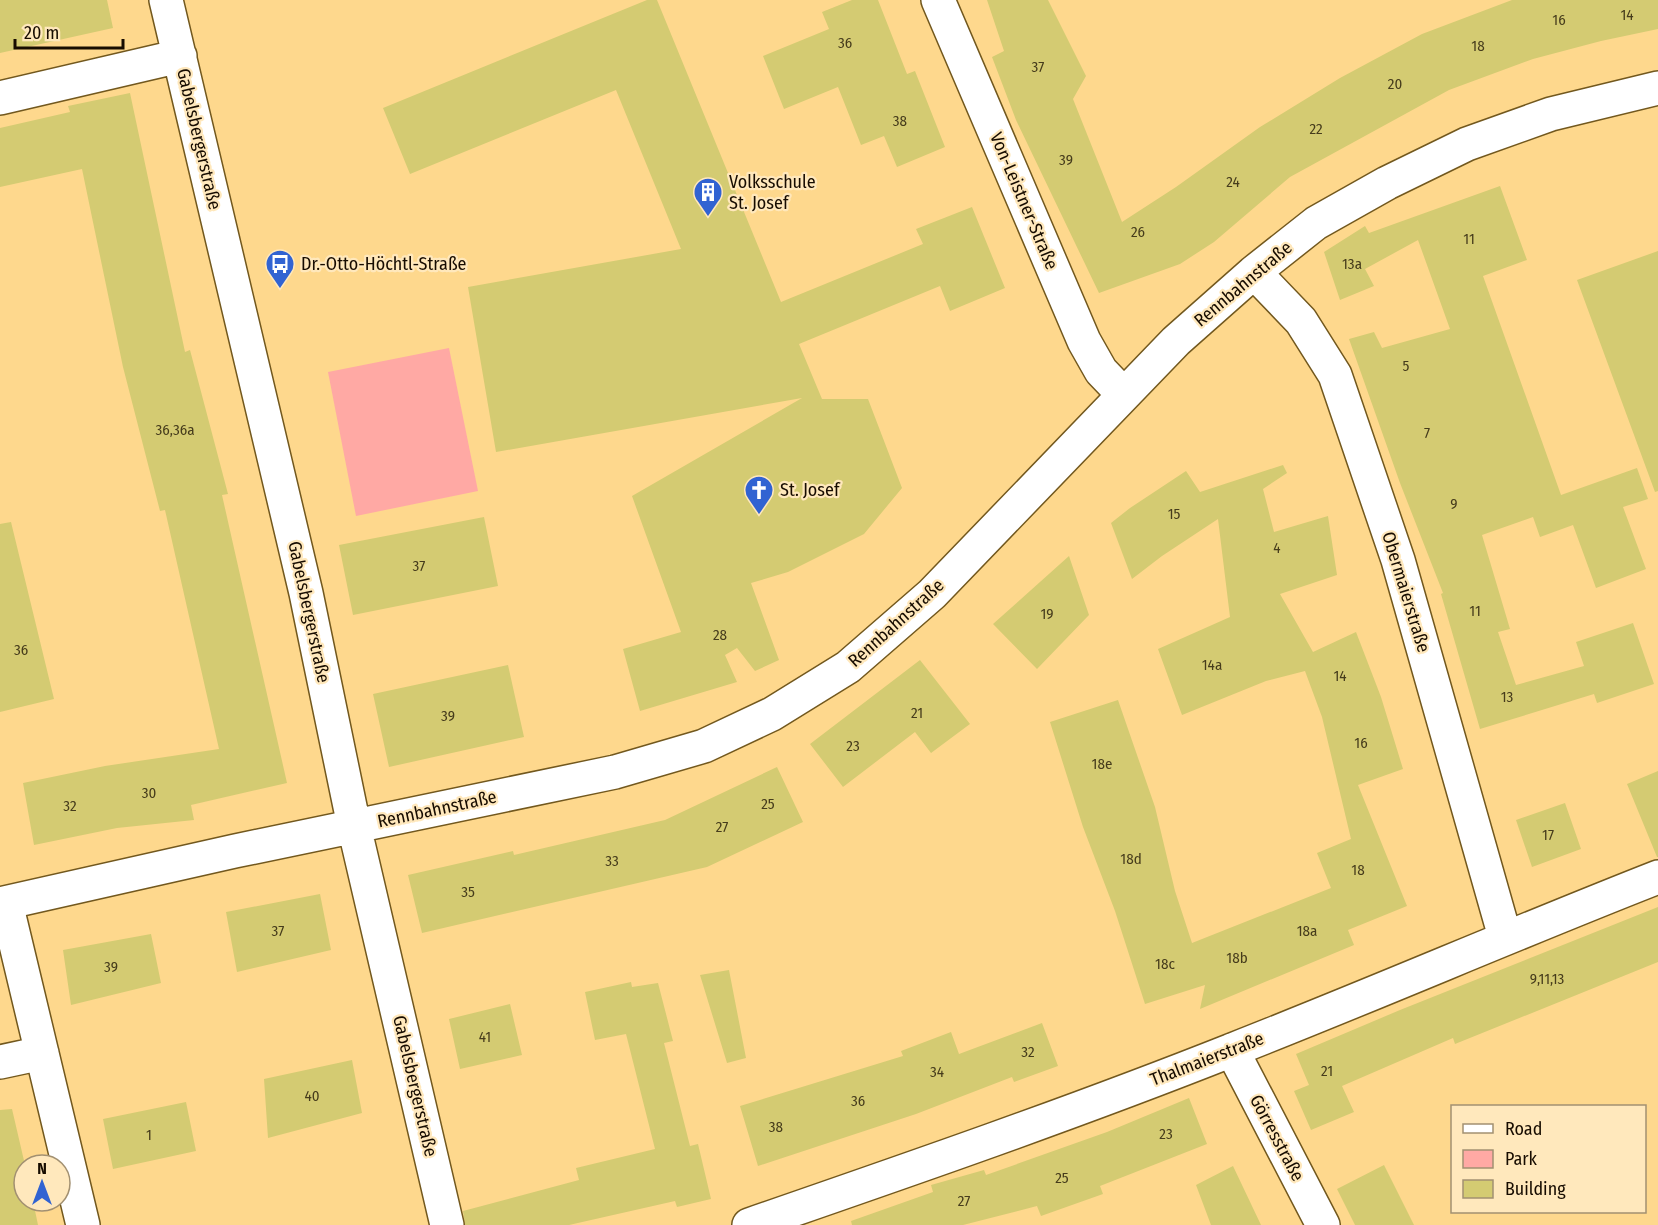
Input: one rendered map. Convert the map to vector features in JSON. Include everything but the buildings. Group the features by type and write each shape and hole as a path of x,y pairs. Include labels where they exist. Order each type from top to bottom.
{"street":[{"name":"Gabelsbergerstraße","path":"166,0 306,593 354,826 447,1225"},
{"name":"Von-Leistner-Straße","path":"938,0 1084,341 1101,371 1123,394"},
{"path":"0,98 180,56"},
{"name":"Rennbahnstraße","path":"3,904 354,826 615,772 704,746 772,714 848,667 932,594 1176,340 1254,272 1316,224 1387,183 1467,144 1551,114 1658,88"},
{"name":"Obermaierstraße","path":"1254,272 1301,321 1335,375 1398,560 1505,938"},
{"name":"Thalmaierstraße","path":"749,1225 994,1140 1232,1050 1658,877"},
{"path":"3,904 42,1053 83,1225"},
{"name":"Görresstraße","path":"1232,1050 1323,1225"},
{"path":"0,1062 42,1053"}],"green space":[{"path":"449,348 478,491 356,516 328,372"}],"place":[{"name":"Volksschule St. Josef","path":"708,218"},
{"name":"Dr.-Otto-Höchtl-Straße","path":"280,290"},
{"name":"St. Josef","path":"759,516"}]}
